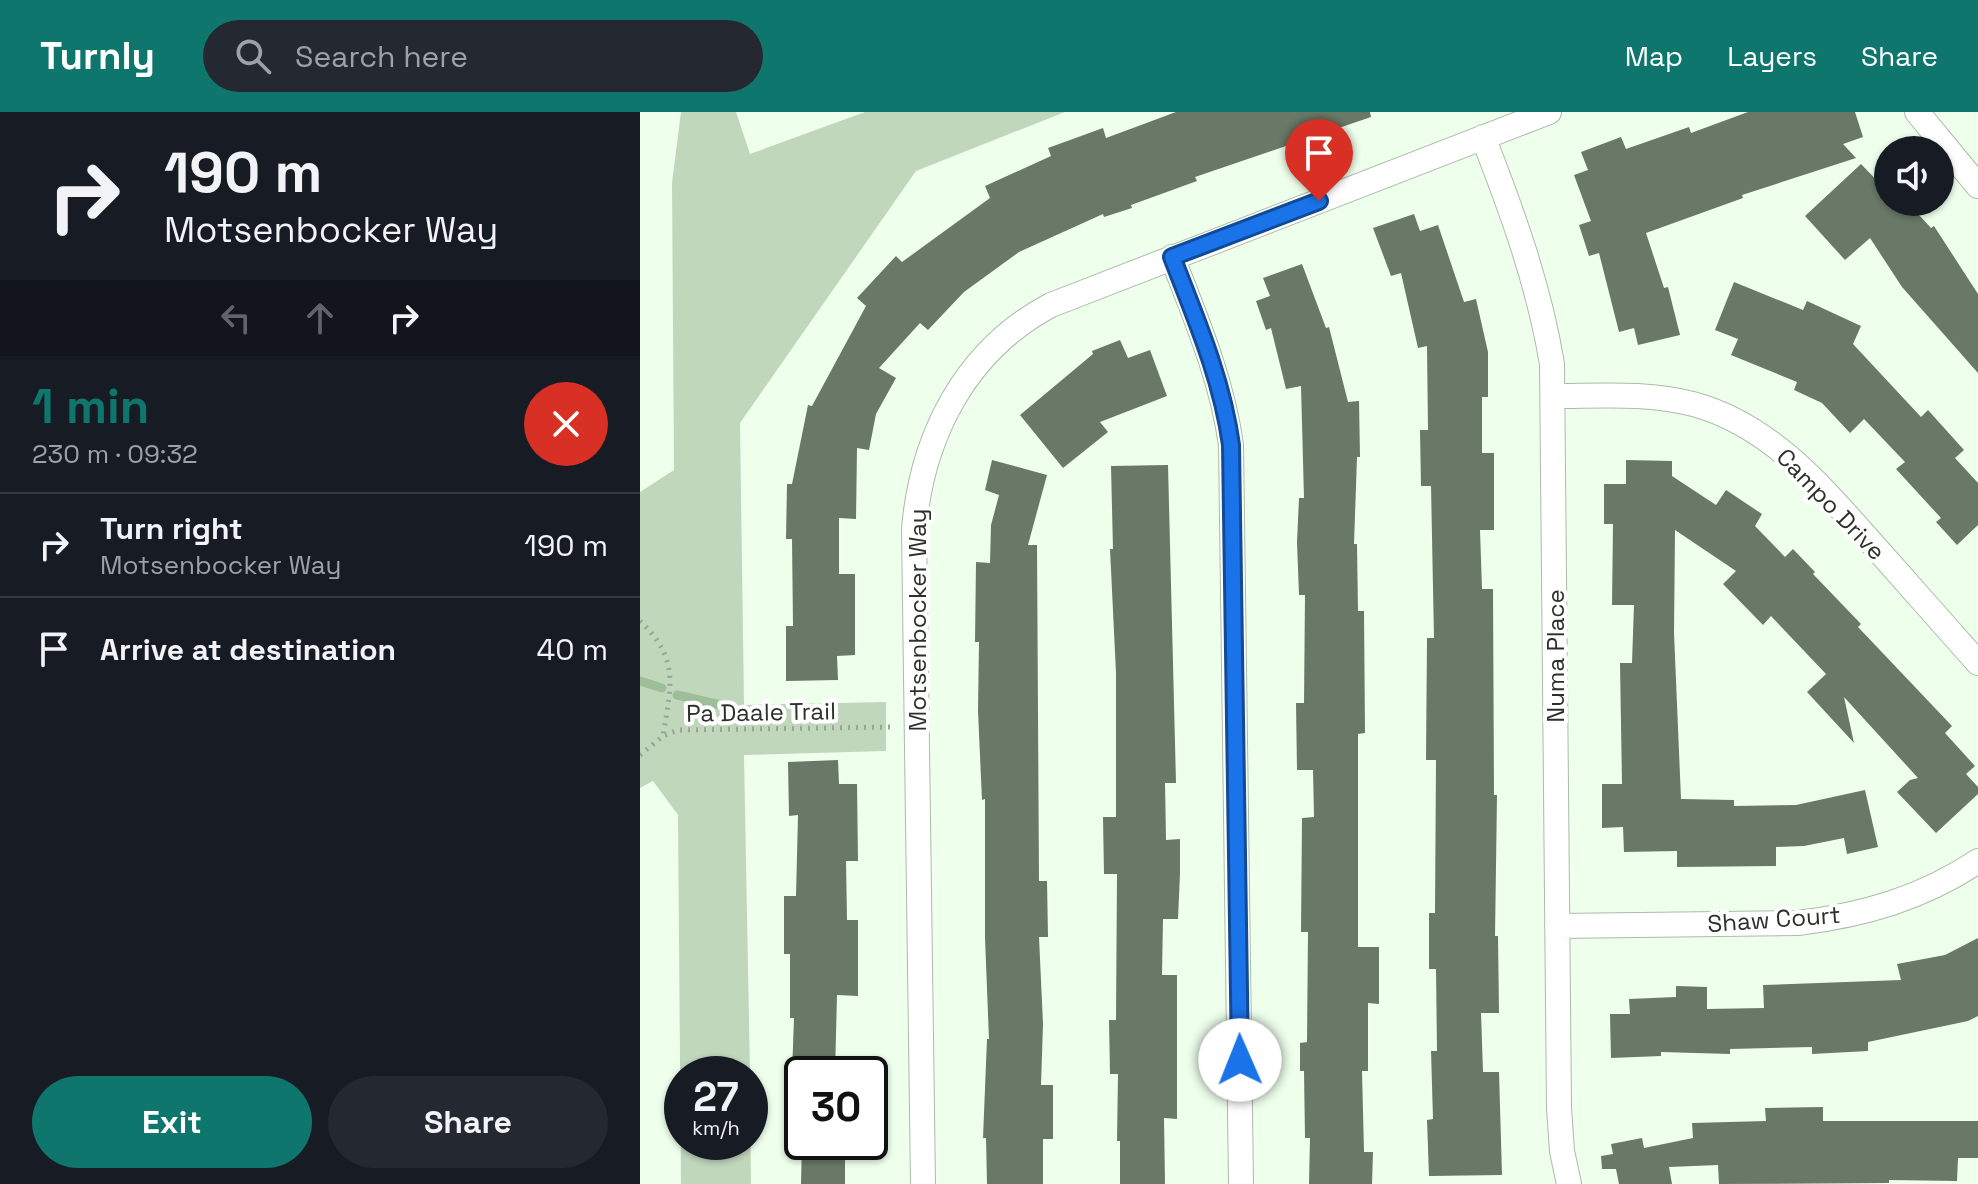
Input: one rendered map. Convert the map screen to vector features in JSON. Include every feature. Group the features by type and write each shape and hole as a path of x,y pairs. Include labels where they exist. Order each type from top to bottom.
{"street":[{"name":"Motsenbocker Way","path":"923,1184 914,529 924,468 956,394 970,372 1003,336 1027,318 1077,293 1549,112"},
{"path":"1917,112 1978,186"},
{"name":"Numa Place","path":"1483,137 1529,261 1552,364 1559,1108 1562,1151 1569,1184"},
{"path":"1172,257 1213,363 1224,401 1231,445 1241,1184"},
{"name":"Campo Drive","path":"1553,396 1652,396 1671,399 1715,412 1760,435 1823,488 1978,663"},
{"name":"Shaw Court","path":"1557,926 1798,923 1835,918 1908,899 1978,861"}],"path":[{"path":"640,621 658,642 671,670 663,736"},
{"name":"Pa Daale Trail","path":"640,755 663,736 678,730 891,727"}],"green space":[{"path":"681,112 736,112 750,154 865,112 1065,112 916,171 740,423 744,705 886,702 886,751 744,755 750,1056 680,1056 678,815 653,781 640,788 640,492 674,470 672,183"},
{"path":"681,1160 751,1160 751,1184 681,1184"}],"building":[{"path":"1176,112 1370,112 1371,117 1195,177 1197,181 1131,205 1132,208 1104,217 1103,214 1019,252 964,292 928,330 920,323 879,368 896,378 876,414 869,450 857,448 856,519 839,518 839,574 855,574 855,655 837,656 838,680 786,681 786,626 793,626 792,539 786,539 787,484 792,484 808,405 812,406 866,306 857,298 896,256 902,262 990,198 985,186 1051,156 1048,148 1103,128 1106,138"},
{"path":"1748,112 1855,112 1863,137 1843,144 1856,158 1742,195 1743,198 1646,233 1664,288 1668,287 1680,335 1638,345 1634,328 1619,332 1599,253 1589,256 1579,225 1591,221 1574,175 1588,170 1581,152 1621,137 1626,149 1689,127 1691,133"},
{"path":"1861,164 1874,177 1874,216 1920,216 1931,228 1934,226 1978,294 1978,373 1902,287 1870,238 1845,260 1805,216"},
{"path":"1414,214 1420,231 1438,225 1464,302 1476,299 1488,352 1488,397 1482,397 1482,453 1494,453 1494,530 1480,530 1482,589 1493,589 1494,795 1497,795 1495,936 1498,936 1499,1013 1481,1013 1483,1072 1499,1072 1502,1175 1429,1176 1427,1120 1433,1119 1431,1051 1437,1051 1436,969 1429,969 1429,913 1435,913 1436,760 1426,760 1427,638 1434,638 1431,486 1421,486 1420,430 1428,430 1427,346 1418,348 1401,273 1391,276 1373,228"},
{"path":"1302,264 1326,328 1329,327 1348,402 1359,401 1360,457 1357,457 1354,544 1357,544 1358,611 1364,611 1365,733 1358,734 1358,947 1379,947 1379,1004 1368,1003 1368,1071 1362,1071 1364,1152 1373,1152 1372,1184 1309,1184 1310,1138 1305,1138 1304,1071 1300,1071 1300,1043 1307,1042 1308,932 1301,932 1302,818 1314,817 1313,770 1297,770 1296,703 1304,703 1305,595 1299,595 1297,542 1299,498 1304,498 1301,386 1286,389 1271,328 1266,330 1256,301 1270,296 1263,278"},
{"path":"1734,282 1803,310 1807,301 1861,326 1853,344 1921,417 1928,410 1964,450 1955,458 1978,483 1978,525 1957,545 1936,522 1941,518 1896,469 1905,462 1864,419 1850,433 1822,403 1794,390 1797,382 1731,355 1738,339 1715,330"},
{"path":"1120,340 1128,358 1150,350 1167,396 1100,422 1108,432 1063,468 1020,415 1093,354 1092,351"},
{"path":"992,460 1047,475 1028,545 1037,545 1039,881 1047,881 1048,937 1039,937 1043,1024 1041,1085 1053,1085 1053,1139 1043,1139 1043,1184 987,1184 986,1138 983,1138 989,1039 985,799 982,800 978,711 979,642 975,642 976,562 990,563 991,525 999,495 985,490"},
{"path":"1626,460 1672,461 1672,476 1716,505 1726,490 1762,514 1755,526 1785,557 1793,549 1861,624 1858,627 1952,726 1945,733 1975,766 1966,774 1978,787 1978,794 1936,833 1897,792 1910,780 1918,778 1844,697 1854,743 1807,692 1826,674 1771,616 1763,625 1723,584 1736,571 1675,530 1674,633 1681,799 1734,800 1734,806 1796,805 1865,790 1878,847 1847,854 1844,838 1804,846 1776,847 1776,866 1677,867 1677,851 1624,852 1623,827 1602,828 1602,784 1622,784 1620,663 1632,663 1634,605 1612,605 1613,524 1604,524 1604,484 1626,484"},
{"path":"1168,465 1176,783 1165,783 1166,840 1180,839 1180,873 1178,919 1163,919 1162,975 1177,975 1177,1119 1164,1118 1165,1184 1120,1184 1118,1074 1110,1074 1109,1020 1116,1020 1117,874 1104,874 1103,817 1116,817 1111,466"},
{"path":"838,760 839,784 857,784 858,861 846,861 847,920 858,920 858,996 837,995 835,1056 793,1056 794,1018 790,1018 790,954 784,954 784,896 796,896 798,815 789,816 788,762"},
{"path":"1978,938 1978,1016 1968,1021 1868,1042 1868,1051 1812,1054 1812,1047 1730,1049 1730,1054 1661,1052 1661,1056 1611,1058 1610,1014 1630,1014 1629,999 1676,997 1676,986 1707,987 1707,1009 1764,1008 1763,985 1901,980 1897,964 1945,955"},
{"path":"1823,1107 1823,1121 1978,1121 1978,1158 1958,1158 1957,1181 1889,1180 1889,1183 1719,1184 1718,1165 1669,1167 1672,1184 1619,1184 1616,1169 1602,1169 1601,1156 1613,1154 1611,1144 1642,1138 1644,1148 1693,1138 1692,1123 1766,1121 1765,1108"},
{"path":"802,1160 845,1160 845,1184 801,1184"}],"waterway":[{"path":"640,681 662,688"},
{"path":"677,695 725,706"}],"route":[{"path":"1240,1060 1231,445 1224,401 1213,363 1172,257 1319,201"}]}
